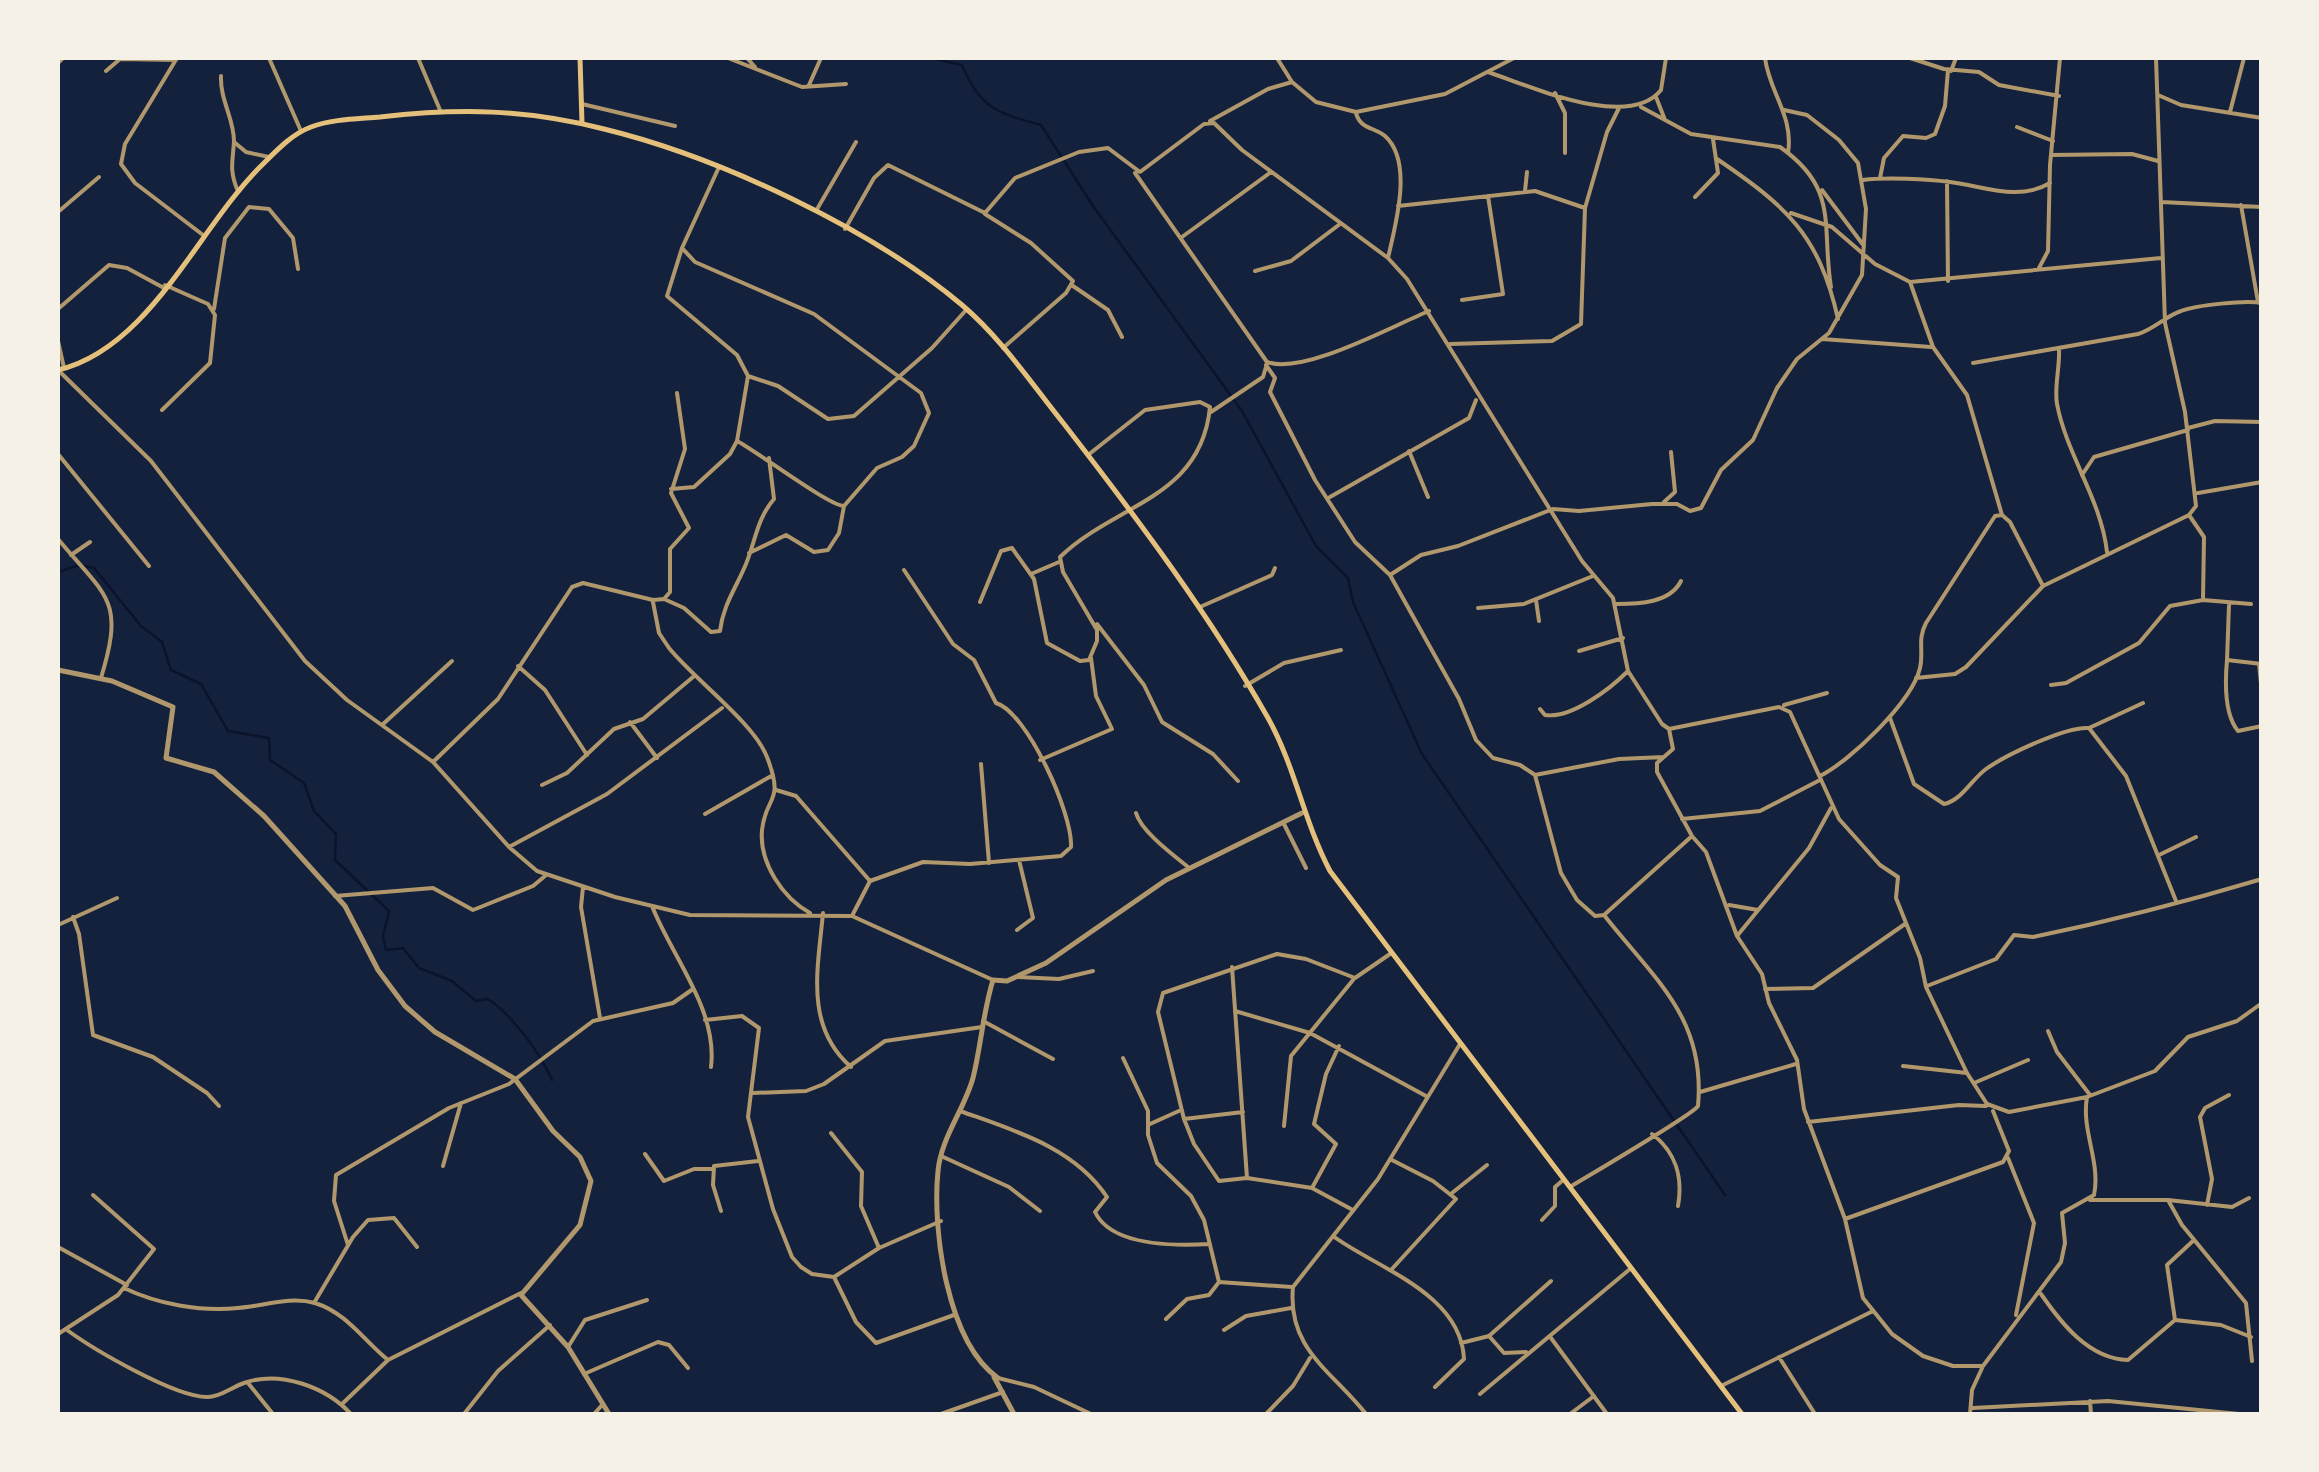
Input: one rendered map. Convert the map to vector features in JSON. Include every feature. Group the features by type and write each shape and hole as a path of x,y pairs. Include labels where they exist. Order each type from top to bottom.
{"main road":[{"path":"580,58 582,123"},
{"path":"60,369 124,336 238,190 269,157 302,131 328,122 440,110 498,109 582,123 719,167 815,212 914,270 966,308 1003,348 1130,509 1200,607 1278,740 1302,813 1330,871 1742,1414"}],"street":[{"path":"106,70 120,59 177,58"},
{"path":"177,58 126,144 121,164 135,183 203,236"},
{"path":"270,58 302,131"},
{"path":"418,58 440,110"},
{"path":"728,58 809,87 846,84"},
{"path":"747,58 754,67"},
{"path":"809,87 821,58"},
{"path":"1277,58 1292,82 1316,102 1356,112 1445,94 1514,58"},
{"path":"1488,72 1619,108 1642,107 1656,97 1664,81 1666,58"},
{"path":"1765,58 1768,78 1790,131 1788,153"},
{"path":"1910,58 1949,70 1979,72 2000,85 2058,96"},
{"path":"1880,180 1880,164 1904,136 1926,138 1934,134 1945,106 1949,70 1956,58"},
{"path":"2039,268 2048,252 2050,155 2060,58"},
{"path":"1916,678 1955,674 2043,586 2188,515 2196,506 2198,494 2188,429 2165,323 2156,58"},
{"path":"2230,112 2244,58"},
{"path":"221,76 223,103 234,141 229,166 238,190"},
{"path":"1136,172 1209,122 1268,89 1292,82"},
{"path":"1555,93 1564,112 1565,153"},
{"path":"2158,95 2181,105 2262,118"},
{"path":"1656,97 1665,121"},
{"path":"582,104 675,126"},
{"path":"1642,107 1665,121 1714,138 1780,147 1822,190 1866,248"},
{"path":"1450,344 1552,341 1576,330 1584,316 1581,270 1585,208 1607,132 1619,108"},
{"path":"1390,576 1421,555 1458,546 1552,508 1579,512 1662,504 1690,511 1700,508 1721,470 1752,440 1776,388 1797,359 1822,339 1838,319 1858,285 1866,248 1863,180 1852,153 1807,116 1784,110"},
{"path":"1356,112 1362,124 1389,142 1397,161 1398,206 1388,258"},
{"path":"1209,122 1388,258 1429,311 1476,397 1593,576 1616,604 1628,672 1654,715 1669,729 1672,749 1658,763 1657,772 1692,836 1706,852 1729,905 1737,936 1758,968 1798,1064 1808,1122 1845,1219 1855,1276 1871,1312 1923,1356 1953,1366 1983,1366"},
{"path":"2016,126 2053,141"},
{"path":"1695,197 1718,173 1714,138"},
{"path":"234,141 246,152 269,157"},
{"path":"815,212 856,142"},
{"path":"984,213 1015,178 1090,148 1108,148 1136,172 1267,364 1275,378 1270,392 1316,480 1358,547 1390,576 1480,746 1493,758 1520,765 1535,775 1561,873 1586,910 1595,916 1604,915 1692,836"},
{"path":"2050,155 2132,154 2158,161"},
{"path":"1717,159 1792,214 1825,224 1864,256 1910,282 2161,258"},
{"path":"844,229 874,178 888,166 984,213 1058,263 1073,286 1108,310 1122,338"},
{"path":"671,489 694,487 730,454 737,440 748,376 737,355 668,298 682,248 719,167"},
{"path":"1182,237 1271,172"},
{"path":"1526,191 1527,172"},
{"path":"58,212 98,177"},
{"path":"1863,180 1947,181 2008,192 2028,192 2050,183"},
{"path":"1947,181 1948,281"},
{"path":"1822,190 1831,287 1838,319"},
{"path":"1398,206 1526,191 1557,195 1585,208"},
{"path":"1462,300 1503,294 1488,196"},
{"path":"2160,202 2262,207"},
{"path":"1973,364 2138,334 2165,323 2180,311 2260,303 2240,205"},
{"path":"162,410 210,363 225,238 250,207 269,209 289,232 298,269"},
{"path":"1792,214 1831,287"},
{"path":"1255,271 1291,261 1340,224"},
{"path":"682,248 695,262 814,314 924,398 927,422 908,452 878,468 844,506 839,533 828,550 814,552 786,535 749,553"},
{"path":"58,310 109,265 119,264 214,309"},
{"path":"1910,282 1933,347 1967,395 2002,515 2043,586"},
{"path":"1003,348 1073,286"},
{"path":"748,376 788,391 828,419 842,420 872,404 966,308"},
{"path":"1267,364 1326,355 1429,311"},
{"path":"1822,339 1933,347"},
{"path":"58,341 60,369 151,462 291,645 347,700 433,762 509,847 544,876 704,916 852,916 993,980 1058,979 1093,971"},
{"path":"2058,349 2056,399 2096,506 2107,552"},
{"path":"1032,574 1059,562 1062,554 1130,509 1150,501 1187,468 1200,452 1211,412 1263,377 1267,364"},
{"path":"664,599 670,592 670,548 688,528 671,489 685,448 677,393"},
{"path":"1330,498 1469,418 1476,397"},
{"path":"1088,455 1148,409 1205,402 1211,412"},
{"path":"2082,476 2094,457 2215,421 2262,422"},
{"path":"737,440 770,458 832,505 844,506"},
{"path":"1410,451 1428,498"},
{"path":"1662,504 1675,492 1671,452"},
{"path":"58,454 149,566"},
{"path":"433,762 498,698 578,584 652,600 664,599 719,632 726,603 763,510 774,498 770,458"},
{"path":"2198,494 2260,482 2262,470"},
{"path":"1682,819 1760,811 1842,762 1889,716 1916,678 1920,666 1918,641 1926,623 1995,516 2002,515"},
{"path":"2188,515 2204,536 2203,600"},
{"path":"58,539 106,595 113,610 114,632 101,678"},
{"path":"71,555 90,542"},
{"path":"980,602 1004,548 1012,548 1032,574 1046,643 1080,661 1091,657"},
{"path":"1059,562 1094,621 1144,685 1162,722 1213,754 1238,780"},
{"path":"1200,607 1268,576 1275,568"},
{"path":"852,916 870,881 924,862 989,863 1060,856 1071,847 1066,808 1019,721 1008,707 996,703 974,660 953,644 904,570"},
{"path":"1478,608 1515,606 1593,576"},
{"path":"1616,604 1660,599 1675,591 1681,581"},
{"path":"652,600 658,633 693,677 758,740 776,790 762,829 766,857 781,889 810,914"},
{"path":"1536,600 1538,621"},
{"path":"2051,684 2066,683 2138,643 2170,606 2203,600 2251,604"},
{"path":"2228,605 2227,705 2238,731 2262,726"},
{"path":"1040,760 1112,730 1096,696 1091,657 1098,641 1094,621"},
{"path":"1579,651 1623,638"},
{"path":"1246,686 1284,663 1341,650"},
{"path":"2228,660 2260,664 2262,693"},
{"path":"382,725 452,661"},
{"path":"518,666 548,694 587,756"},
{"path":"58,670 101,678 172,707 166,758 218,774 284,836 334,896 405,1006 435,1032 515,1079 553,1131 580,1157 591,1181 589,1201 574,1235 521,1292 388,1360 342,1404"},
{"path":"1540,708 1545,714 1560,714 1612,686 1628,672"},
{"path":"542,786 587,756 602,738 630,722 644,719 693,677"},
{"path":"1669,729 1827,693"},
{"path":"1889,716 1914,784 1944,804 1954,801 1997,763 2070,729 2089,728 2143,704"},
{"path":"509,847 607,794 724,707"},
{"path":"1779,707 1790,712 1831,808 1880,865 1896,874 1896,898 1920,958 1926,987 1967,1073 1990,1107 2034,1223 2014,1319"},
{"path":"630,722 657,758"},
{"path":"2089,728 2126,776 2176,901"},
{"path":"1535,775 1619,759 1664,757"},
{"path":"981,764 989,863"},
{"path":"706,814 773,775"},
{"path":"776,790 796,796 870,881"},
{"path":"1737,936 1810,848 1831,808"},
{"path":"1136,813 1143,830 1163,842 1188,868"},
{"path":"1018,977 1188,868 1302,813"},
{"path":"1284,824 1306,868"},
{"path":"2160,855 2196,838"},
{"path":"1017,930 1033,918 1019,860"},
{"path":"334,896 433,888 473,910 532,886 544,876"},
{"path":"1926,987 1996,959 2014,935 2033,937 2154,912 2176,901 2262,879"},
{"path":"583,887 581,906 600,1018"},
{"path":"58,925 117,898"},
{"path":"1729,905 1758,910"},
{"path":"652,906 705,1020 711,1067"},
{"path":"823,913 816,959 818,1018 833,1048 851,1067"},
{"path":"1568,1188 1652,1134 1694,1114 1700,1092 1689,1032 1675,998 1604,915"},
{"path":"73,916 80,934 93,1036 153,1057 208,1092 219,1106"},
{"path":"1765,989 1813,988 1905,924"},
{"path":"1353,1210 1312,1188 1247,1178 1219,1181 1194,1144 1181,1110 1159,999 1163,992 1277,954 1306,959 1355,978"},
{"path":"1284,1126 1291,1056 1355,978 1390,954"},
{"path":"1232,967 1247,1178"},
{"path":"993,980 972,1082 941,1156 940,1221 954,1315 996,1378 1014,1414"},
{"path":"348,1245 334,1201 336,1175 461,1104 515,1079 600,1018 673,1003 693,989"},
{"path":"1808,1122 1990,1107 2009,1112 2089,1096 2155,1071 2188,1038 2237,1021 2262,1003"},
{"path":"1235,1010 1339,1046 1426,1096"},
{"path":"705,1020 734,1015 757,1025 748,1117 758,1160 792,1257 812,1274 834,1277 879,1248 940,1221"},
{"path":"753,1093 806,1091 851,1067 885,1042 983,1024 1053,1059"},
{"path":"2048,1031 2057,1052 2089,1096 2086,1137 2095,1173 2090,1200"},
{"path":"1366,1414 1310,1358 1300,1341 1291,1308 1293,1287 1390,1158 1460,1044"},
{"path":"1312,1188 1336,1144 1314,1124 1326,1074 1339,1046"},
{"path":"1123,1058 1148,1111 1157,1163 1191,1196 1210,1244 1219,1282"},
{"path":"1974,1083 2028,1060"},
{"path":"1700,1092 1798,1064"},
{"path":"1903,1066 1967,1073"},
{"path":"2207,1204 2212,1180 2200,1117 2229,1095"},
{"path":"443,1166 461,1104"},
{"path":"960,1110 1027,1136 1080,1167 1106,1196 1096,1212 1104,1226 1139,1239 1210,1244"},
{"path":"1150,1124 1181,1110"},
{"path":"1184,1119 1244,1112"},
{"path":"832,1133 862,1172 861,1206 879,1248"},
{"path":"1652,1134 1666,1147 1676,1168 1678,1206"},
{"path":"645,1154 664,1181 694,1169 758,1160"},
{"path":"941,1156 1009,1187 1040,1211"},
{"path":"1390,1158 1452,1193 1455,1201 1391,1270"},
{"path":"1845,1219 2008,1158"},
{"path":"1452,1193 1486,1166"},
{"path":"712,1169 721,1211"},
{"path":"1542,1220 1555,1206 1556,1187 1562,1181"},
{"path":"58,1334 96,1313 126,1286 154,1246 94,1194"},
{"path":"2240,1414 2090,1401 1972,1411 1972,1390 2014,1319 2040,1292 2064,1251 2062,1213 2090,1200 2168,1200 2232,1208 2249,1198"},
{"path":"2168,1200 2194,1240 2246,1303 2252,1361"},
{"path":"314,1303 348,1245 368,1220 387,1217 401,1224 417,1247"},
{"path":"1333,1236 1391,1270 1436,1303 1461,1343 1462,1364 1436,1387"},
{"path":"2175,1320 2167,1265 2194,1240"},
{"path":"58,1247 126,1286 168,1303 224,1308 289,1300 314,1303 356,1328 388,1360"},
{"path":"1480,1394 1630,1268"},
{"path":"834,1277 856,1322 876,1344 954,1315"},
{"path":"1461,1343 1488,1336 1551,1281"},
{"path":"1219,1282 1293,1287"},
{"path":"1166,1319 1187,1299 1209,1295 1219,1282"},
{"path":"521,1292 568,1347 610,1414"},
{"path":"2040,1292 2067,1330 2120,1360 2143,1351 2175,1320"},
{"path":"568,1347 586,1320 647,1300"},
{"path":"1224,1330 1246,1316 1291,1308"},
{"path":"1720,1387 1871,1312"},
{"path":"2175,1320 2222,1326 2251,1337"},
{"path":"464,1414 498,1370 550,1325"},
{"path":"67,1330 114,1360 200,1396 217,1396 248,1382 282,1378 342,1404 351,1414"},
{"path":"1488,1336 1504,1352 1531,1352"},
{"path":"1550,1336 1607,1414"},
{"path":"584,1374 658,1342 669,1345 688,1368"},
{"path":"1778,1356 1814,1414"},
{"path":"1266,1414 1293,1386 1310,1358"},
{"path":"996,1378 1034,1388 1091,1414"},
{"path":"248,1382 273,1414"},
{"path":"941,1414 1003,1392"},
{"path":"1570,1414 1594,1396"},
{"path":"2090,1401 2091,1414"},
{"path":"594,1414 603,1404"}],"waterway":[{"path":"931,58 962,65 976,91 992,107 1041,125 1093,206 1242,411 1316,546 1348,578 1353,602 1422,754 1725,1195"},
{"path":"58,572 80,565 94,568 141,626 162,642 171,670 201,684 228,731 269,738 270,760 304,783 314,811 336,834 335,860 389,911 383,936 386,950 403,948 419,968 452,981 476,1001 488,999 497,1006 525,1036 552,1080"}]}
